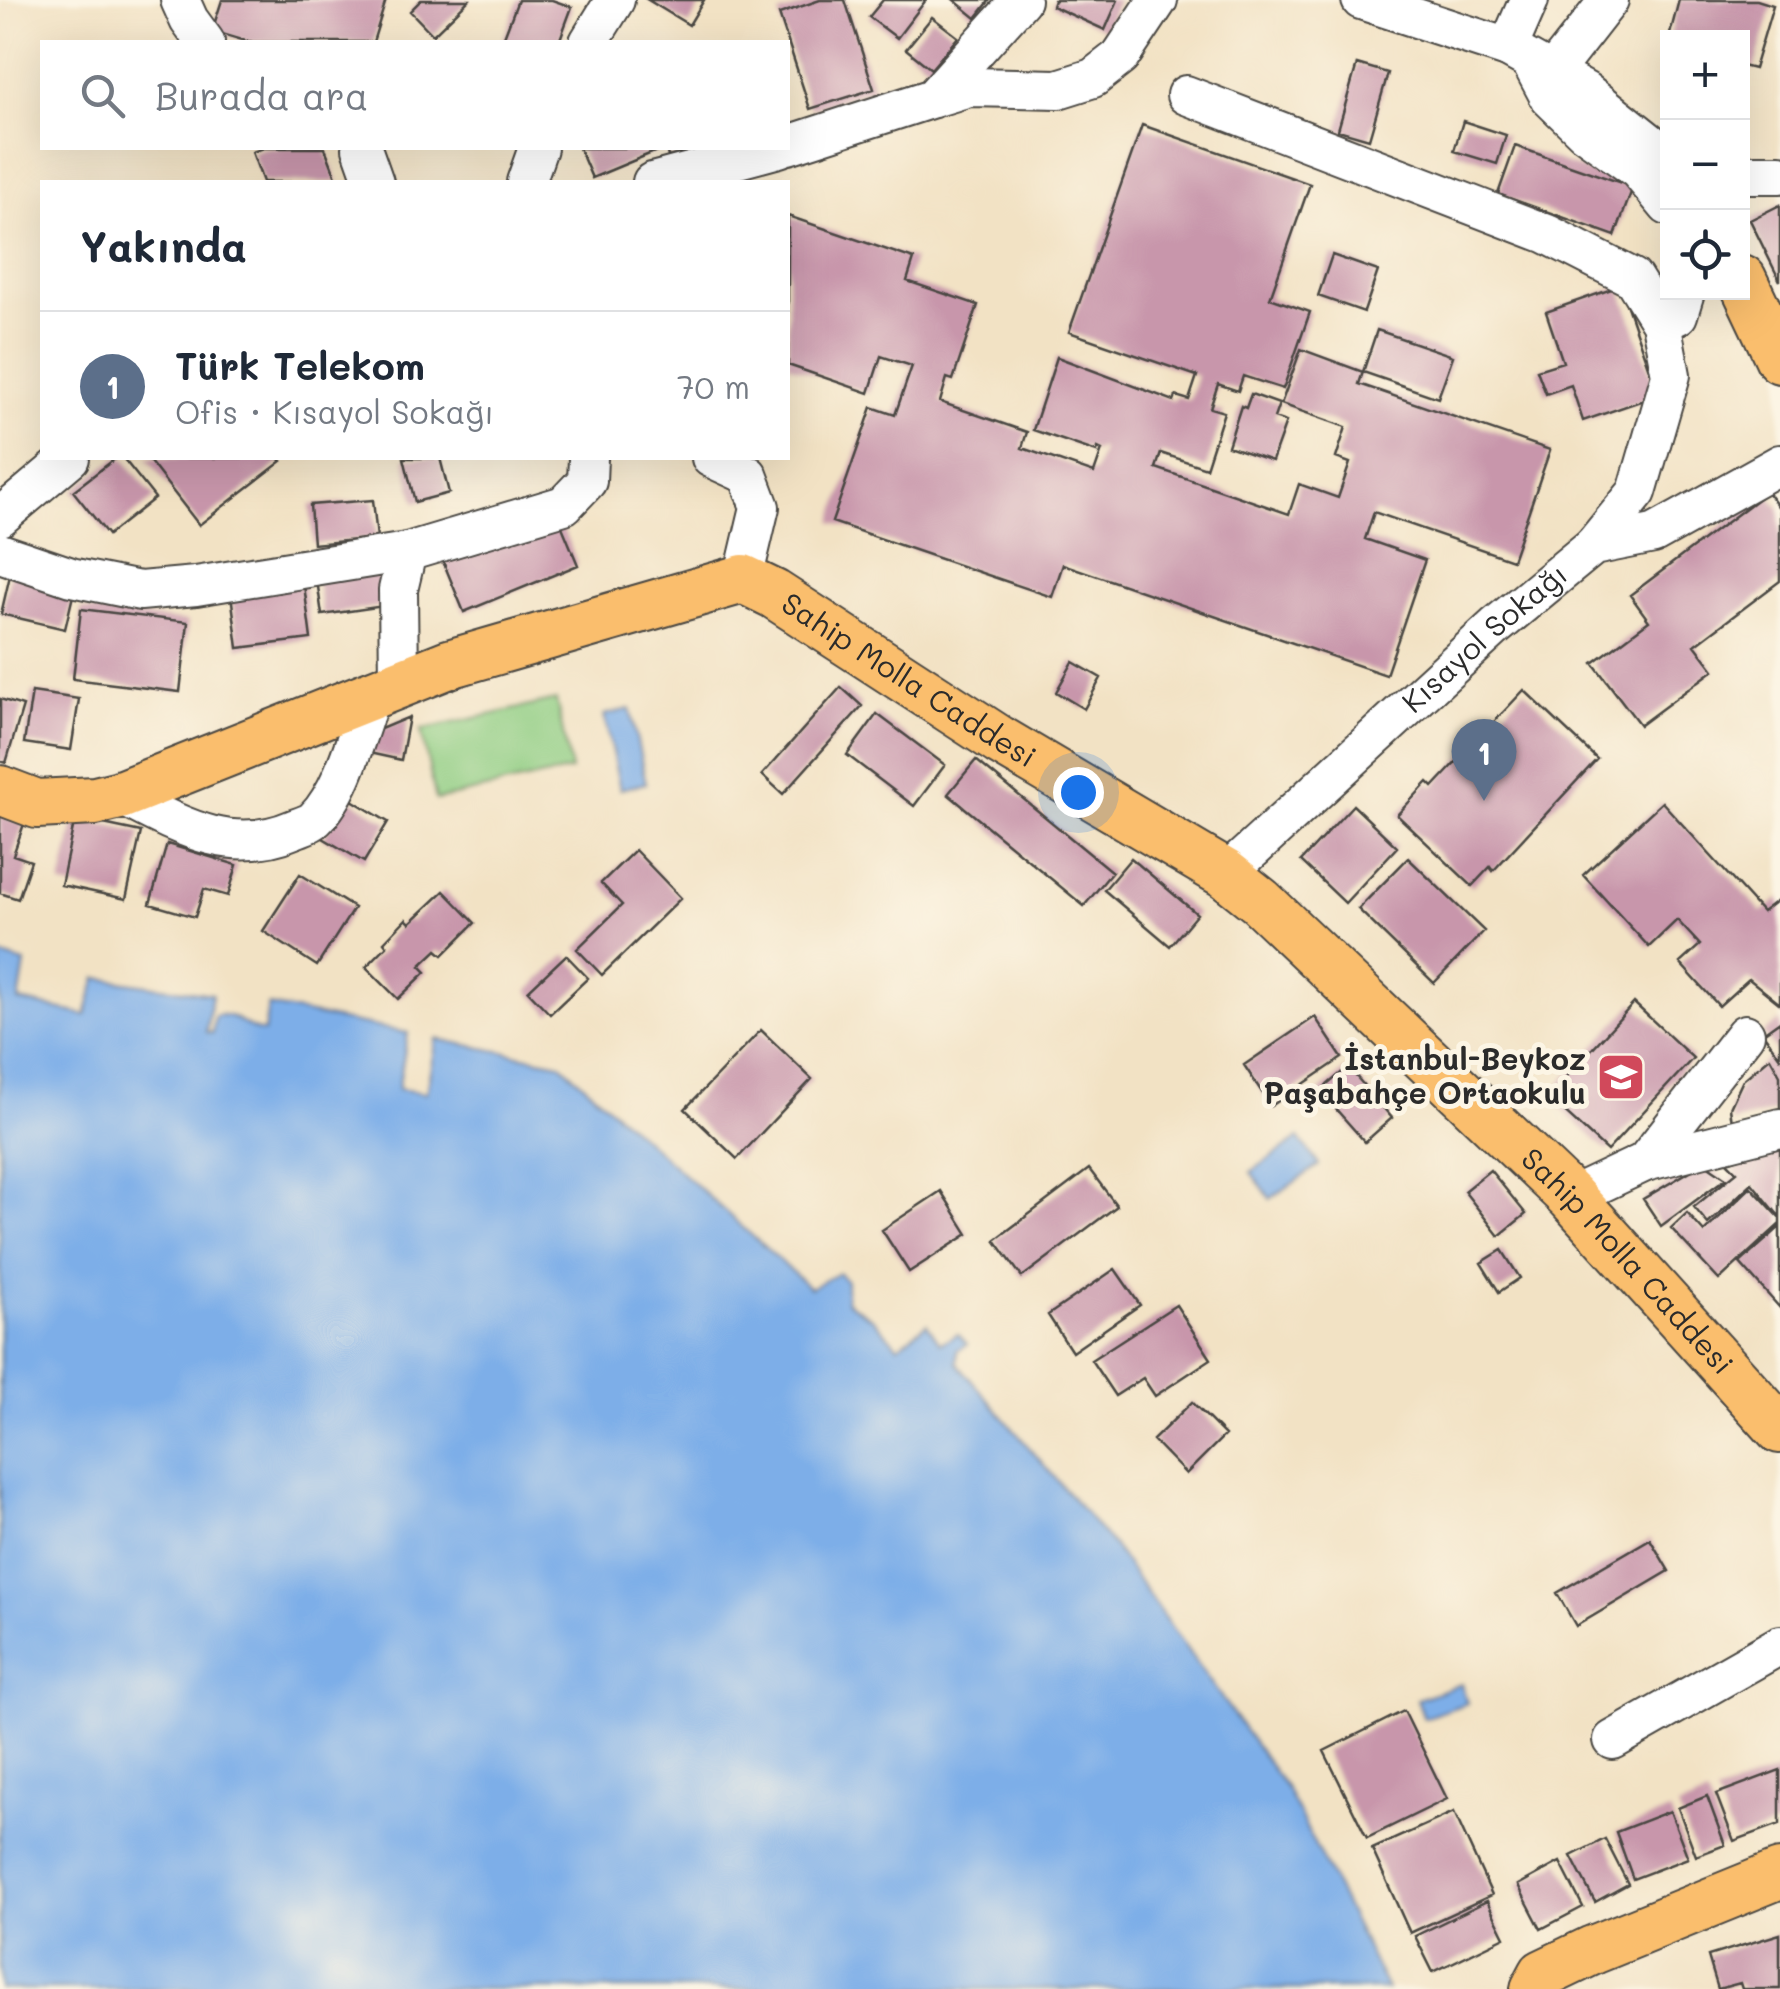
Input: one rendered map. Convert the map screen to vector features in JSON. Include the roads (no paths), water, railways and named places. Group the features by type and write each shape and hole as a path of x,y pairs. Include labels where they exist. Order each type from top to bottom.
{"main road":[{"path":"1750,296 1780,359"},
{"path":"0,790 37,804 96,801 120,795 467,659 743,580"},
{"name":"Sahip Molla Caddesi","path":"743,580 774,594 1070,785 1226,874 1260,900 1571,1197 1780,1430"},
{"path":"1535,1989 1544,1974 1593,1950 1780,1874"},
{"path":"1573,1989 1780,1906"}],"street":[{"path":"180,0 204,40"},
{"path":"590,40 615,0"},
{"path":"934,98 1021,0"},
{"path":"790,144 969,87 1058,89 1093,78 1120,57 1158,0"},
{"path":"1362,0 1530,60 1586,91 1660,151"},
{"path":"1529,0 1530,60 1550,98 1584,131 1638,170 1660,196"},
{"path":"1530,60 1609,0"},
{"path":"1186,94 1547,234 1632,278 1661,323 1671,375 1637,492 1593,546"},
{"path":"363,150 373,180"},
{"path":"527,180 537,150"},
{"path":"660,180 772,150"},
{"path":"1750,174 1780,174"},
{"path":"1661,323 1678,314 1682,300"},
{"path":"0,517 68,460"},
{"path":"0,553 72,577 140,591 196,586 407,552 564,505 587,481 588,460"},
{"path":"714,460 748,476 760,508 743,580"},
{"name":"Kısayol Sokağı","path":"1226,874 1496,626 1593,546 1654,534 1780,464"},
{"path":"120,795 186,828 240,842 275,838 313,821 335,791 386,688 398,590 407,552"},
{"path":"1645,1162 1744,1034"},
{"path":"1571,1197 1645,1162 1780,1128"},
{"path":"1613,1740 1780,1645"}],"water":[{"path":"630,709 646,783 620,789 604,715"},
{"path":"0,955 25,963 19,1001 86,1015 97,978 212,994 206,1032 212,1033 215,1016 222,1015 264,1032 268,1006 408,1033 398,1089 426,1093 436,1039 560,1063 810,1288 839,1273 846,1281 846,1301 873,1319 898,1346 927,1324 940,1343 958,1334 967,1344 957,1350 957,1363 1114,1547 1287,1790 1387,1989 0,1989"},
{"path":"1299,1138 1319,1165 1270,1199 1251,1172"},
{"path":"1461,1684 1467,1703 1424,1718 1417,1699"}],"place":[{"name":"Türk Telekom","path":"1484,801"},
{"name":"İstanbul-Beykoz Paşabahçe Ortaokulu","path":"1621,1077"}]}
